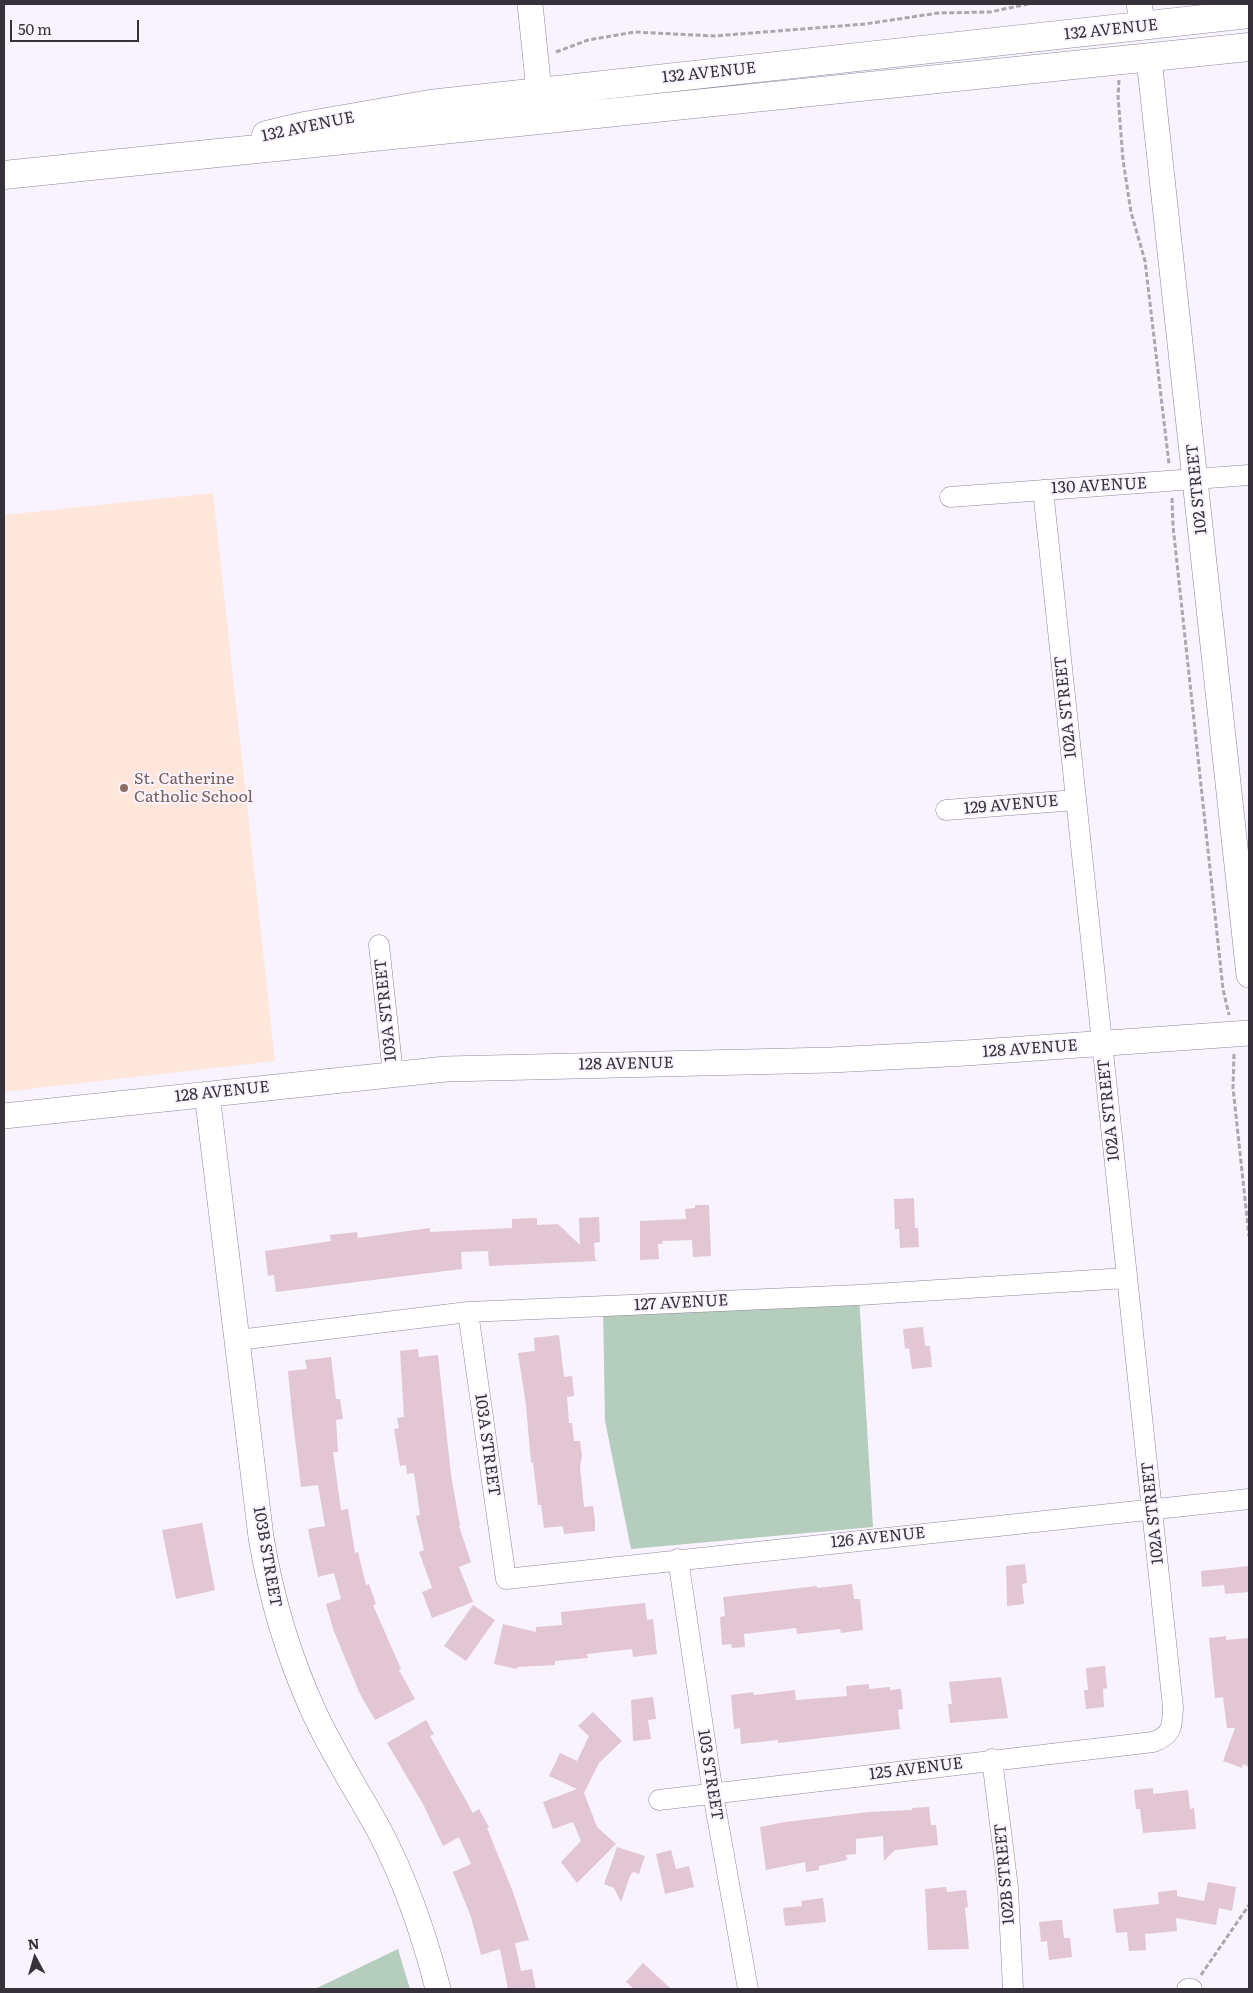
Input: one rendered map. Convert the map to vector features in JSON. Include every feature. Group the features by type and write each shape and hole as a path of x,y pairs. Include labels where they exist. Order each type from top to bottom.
{"main road":[{"name":"132 AVENUE","path":"173,159 304,126 430,104 1141,15 1249,14"},
{"name":"132 AVENUE","path":"4,175 1249,48"}],"street":[{"path":"530,4 539,91"},
{"name":"102 STREET","path":"1141,15 1149,58 1249,974"},
{"name":"130 AVENUE","path":"950,497 1249,475"},
{"name":"102A STREET","path":"1043,490 1103,1043 1126,1278 1153,1509 1173,1707 1170,1730"},
{"name":"129 AVENUE","path":"946,810 1076,800"},
{"name":"103A STREET","path":"379,945 392,1074"},
{"name":"128 AVENUE","path":"4,1116 446,1069 539,1065 840,1059 1241,1034"},
{"name":"103B STREET","path":"207,1094 261,1537 269,1583 281,1627 313,1711 379,1831 404,1883 425,1938 438,1989"},
{"name":"127 AVENUE","path":"238,1340 468,1312 859,1295 1126,1278"},
{"name":"103A STREET","path":"468,1312 506,1579"},
{"name":"126 AVENUE","path":"506,1579 1249,1499"},
{"name":"103 STREET","path":"678,1559 713,1794 748,1989"},
{"name":"125 AVENUE","path":"659,1800 1153,1742 1164,1738 1170,1730"},
{"name":"102B STREET","path":"992,1760 1008,1888 1013,1989"},
{"path":"1187,1989 1192,1989"}],"path":[{"path":"556,52 588,40 635,32 714,36 866,24 938,13 990,12 1028,4"},
{"path":"1116,62 1120,86 1118,96 1123,160 1131,212 1145,261 1171,482 1173,526 1222,981 1241,1034 1233,1088 1249,1236"},
{"path":"1192,1989 1249,1905"}],"shaded area":[{"name":"St. Catherine Catholic School","path":"213,493 275,1061 4,1092 4,515"}],"green space":[{"path":"859,1295 873,1527 631,1549 605,1421 603,1307"},
{"path":"398,1949 410,1989 315,1989"}],"building":[{"path":"914,1198 915,1228 918,1228 919,1247 900,1248 899,1229 895,1229 894,1199"},
{"path":"695,1205 709,1205 711,1256 693,1257 692,1240 662,1241 663,1244 658,1244 659,1259 640,1260 640,1221 686,1219 685,1209 695,1208"},
{"path":"599,1217 600,1242 594,1243 595,1259 597,1261 489,1266 488,1251 461,1252 462,1269 276,1292 274,1275 268,1276 265,1251 331,1241 330,1235 357,1232 358,1238 430,1228 430,1232 512,1228 512,1219 537,1218 537,1225 558,1224 580,1245 579,1218"},
{"path":"923,1327 925,1346 930,1346 932,1367 912,1369 909,1348 905,1349 903,1329"},
{"path":"559,1335 564,1377 572,1376 574,1396 567,1397 569,1423 572,1423 574,1441 580,1441 582,1456 580,1466 584,1507 593,1506 595,1531 564,1534 563,1526 544,1528 541,1505 538,1505 518,1353 535,1351 534,1338"},
{"path":"418,1349 419,1357 438,1355 451,1475 459,1526 471,1562 459,1567 473,1602 432,1618 422,1592 432,1588 419,1552 424,1550 416,1516 420,1515 414,1473 407,1474 406,1465 400,1466 394,1429 399,1428 397,1418 404,1417 400,1351"},
{"path":"331,1357 336,1399 340,1399 343,1419 336,1420 338,1452 333,1452 341,1510 348,1509 355,1553 358,1552 366,1585 369,1584 376,1604 373,1605 401,1669 399,1670 415,1699 375,1720 360,1694 333,1629 326,1604 341,1599 334,1573 318,1577 308,1529 325,1526 318,1485 301,1487 292,1414 288,1371 307,1369 305,1360"},
{"path":"202,1523 215,1590 176,1599 162,1530"},
{"path":"1025,1564 1027,1583 1022,1584 1024,1604 1007,1606 1006,1566"},
{"path":"1249,1566 1249,1592 1225,1594 1224,1585 1202,1587 1201,1571"},
{"path":"852,1584 854,1599 860,1599 863,1630 841,1633 840,1629 797,1634 796,1628 744,1634 745,1647 732,1648 731,1644 722,1645 720,1617 725,1616 723,1597 817,1586 817,1588"},
{"path":"645,1603 647,1620 653,1619 657,1654 633,1657 632,1649 587,1654 588,1658 555,1661 555,1665 517,1667 517,1669 494,1664 503,1624 536,1632 536,1627 562,1625 561,1612"},
{"path":"473,1605 495,1620 466,1661 444,1646"},
{"path":"1226,1636 1226,1640 1249,1638 1249,1767 1243,1764 1242,1768 1223,1761 1235,1728 1227,1728 1223,1697 1215,1698 1209,1638"},
{"path":"1105,1666 1107,1688 1103,1689 1104,1707 1086,1709 1084,1690 1088,1690 1086,1668"},
{"path":"1001,1677 1008,1718 950,1723 948,1704 952,1704 949,1682"},
{"path":"869,1684 869,1689 890,1687 890,1690 901,1689 903,1709 898,1710 900,1729 778,1743 778,1740 741,1744 740,1728 734,1729 731,1695 753,1692 754,1695 795,1690 796,1700 847,1696 846,1686"},
{"path":"653,1697 656,1719 648,1720 651,1739 633,1741 631,1700"},
{"path":"593,1712 622,1741 599,1763 584,1793 597,1827 616,1844 577,1883 561,1862 581,1841 573,1822 553,1829 543,1802 577,1789 549,1776 560,1753 577,1761 589,1736 578,1726"},
{"path":"426,1720 434,1734 430,1736 473,1813 479,1809 489,1827 487,1828 513,1892 529,1940 515,1943 521,1971 532,1969 536,1989 508,1989 500,1949 481,1955 471,1917 453,1872 471,1864 459,1837 443,1846 423,1804 387,1743"},
{"path":"1153,1788 1153,1794 1188,1790 1190,1809 1194,1808 1196,1829 1143,1833 1140,1809 1136,1809 1134,1790"},
{"path":"929,1807 931,1825 936,1825 938,1845 895,1850 884,1861 883,1836 856,1839 856,1854 846,1855 847,1860 819,1866 819,1870 806,1872 805,1862 766,1870 760,1827 785,1822 869,1812 912,1810 912,1808"},
{"path":"617,1847 645,1856 639,1874 633,1872 630,1876 621,1902 614,1888 604,1884"},
{"path":"671,1850 676,1869 689,1866 694,1887 665,1894 656,1854"},
{"path":"1208,1882 1236,1887 1232,1911 1219,1908 1216,1925 1176,1918 1177,1931 1145,1934 1146,1950 1129,1951 1127,1932 1116,1933 1113,1909 1159,1904 1158,1892 1177,1890 1177,1896 1204,1901"},
{"path":"946,1887 947,1892 966,1890 968,1907 965,1908 969,1949 928,1950 925,1889"},
{"path":"823,1898 826,1922 785,1926 783,1908 802,1906 801,1901"},
{"path":"1062,1920 1064,1938 1070,1938 1072,1957 1049,1960 1047,1941 1041,1942 1039,1922"},
{"path":"643,1963 671,1989 634,1989 626,1982"}],"place":[{"name":"St. Catherine Catholic School","path":"124,788"}]}
